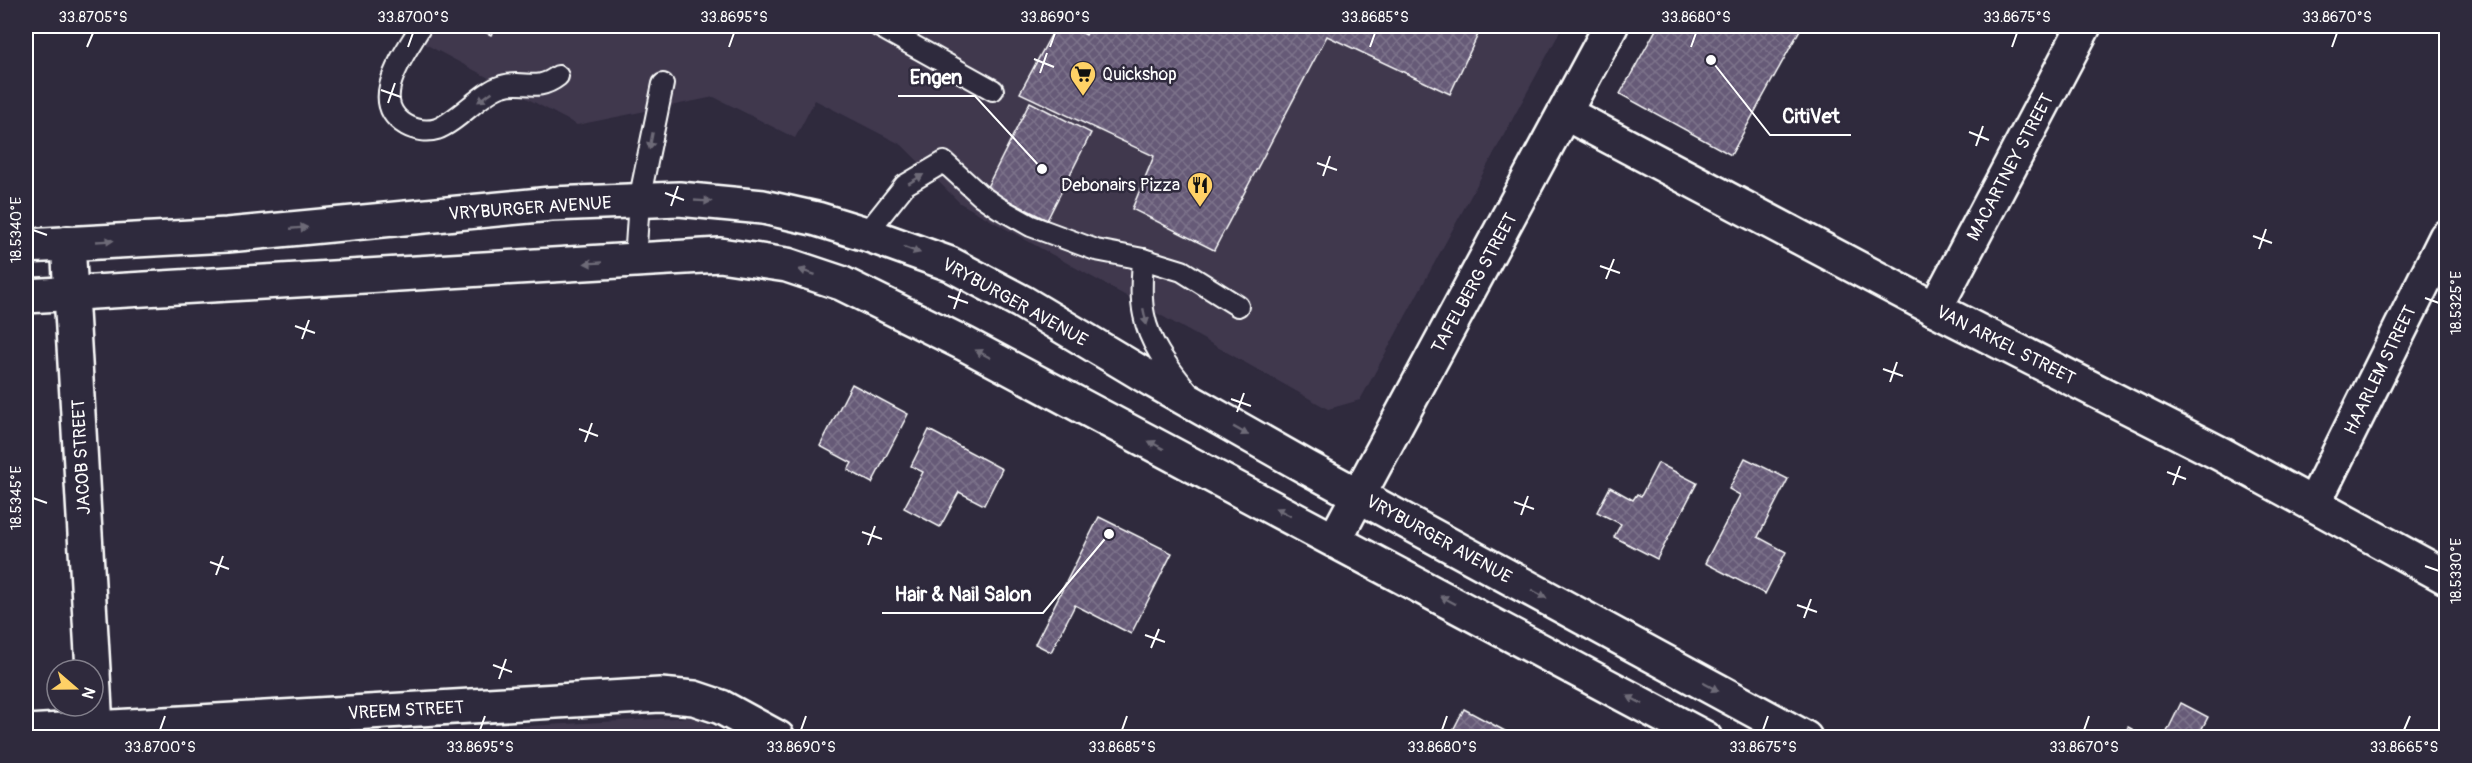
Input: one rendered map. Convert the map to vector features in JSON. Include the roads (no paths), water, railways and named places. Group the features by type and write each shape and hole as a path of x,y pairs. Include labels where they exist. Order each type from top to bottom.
{"street":[{"name":"TAFELBERG STREET","path":"1335,539 1611,26"},
{"name":"MACARTNEY STREET","path":"1935,309 2084,26"},
{"name":"VAN ARKEL STREET","path":"1565,113 1935,309 2314,503 2446,577"},
{"name":"VRYBURGER AVENUE","path":"26,246 227,235 551,204 679,199 763,207 866,234 950,264 1022,302 1199,407 1805,738"},
{"name":"HAARLEM STREET","path":"2314,503 2446,237"},
{"name":"JACOB STREET","path":"68,243 92,658"},
{"path":"26,296 720,255 787,265 841,283 964,344 1335,539 1705,738"},
{"name":"VREEM STREET","path":"26,732 660,695 694,698 721,707 778,738"},
{"name":"JACOB STREET","path":"95,718 96,728"}],"lane":[{"path":"421,26 393,74 389,86 388,98 392,111 400,121 411,128 425,131 438,128 501,86 548,84 558,76"},
{"path":"878,26 993,90"},
{"path":"635,261 639,201 663,84"},
{"path":"866,234 905,185 944,162 980,195 1031,226 1096,249 1143,259 1182,271 1238,306"},
{"path":"1143,259 1143,314 1149,334 1158,352 1199,407"}],"place":[{"name":"CitiVet","path":"1711,60"},
{"name":"Quickshop","path":"1083,97"},
{"name":"Engen","path":"1042,169"},
{"name":"Debonairs Pizza","path":"1200,208"},
{"name":"Hair & Nail Salon","path":"1109,534"}]}
